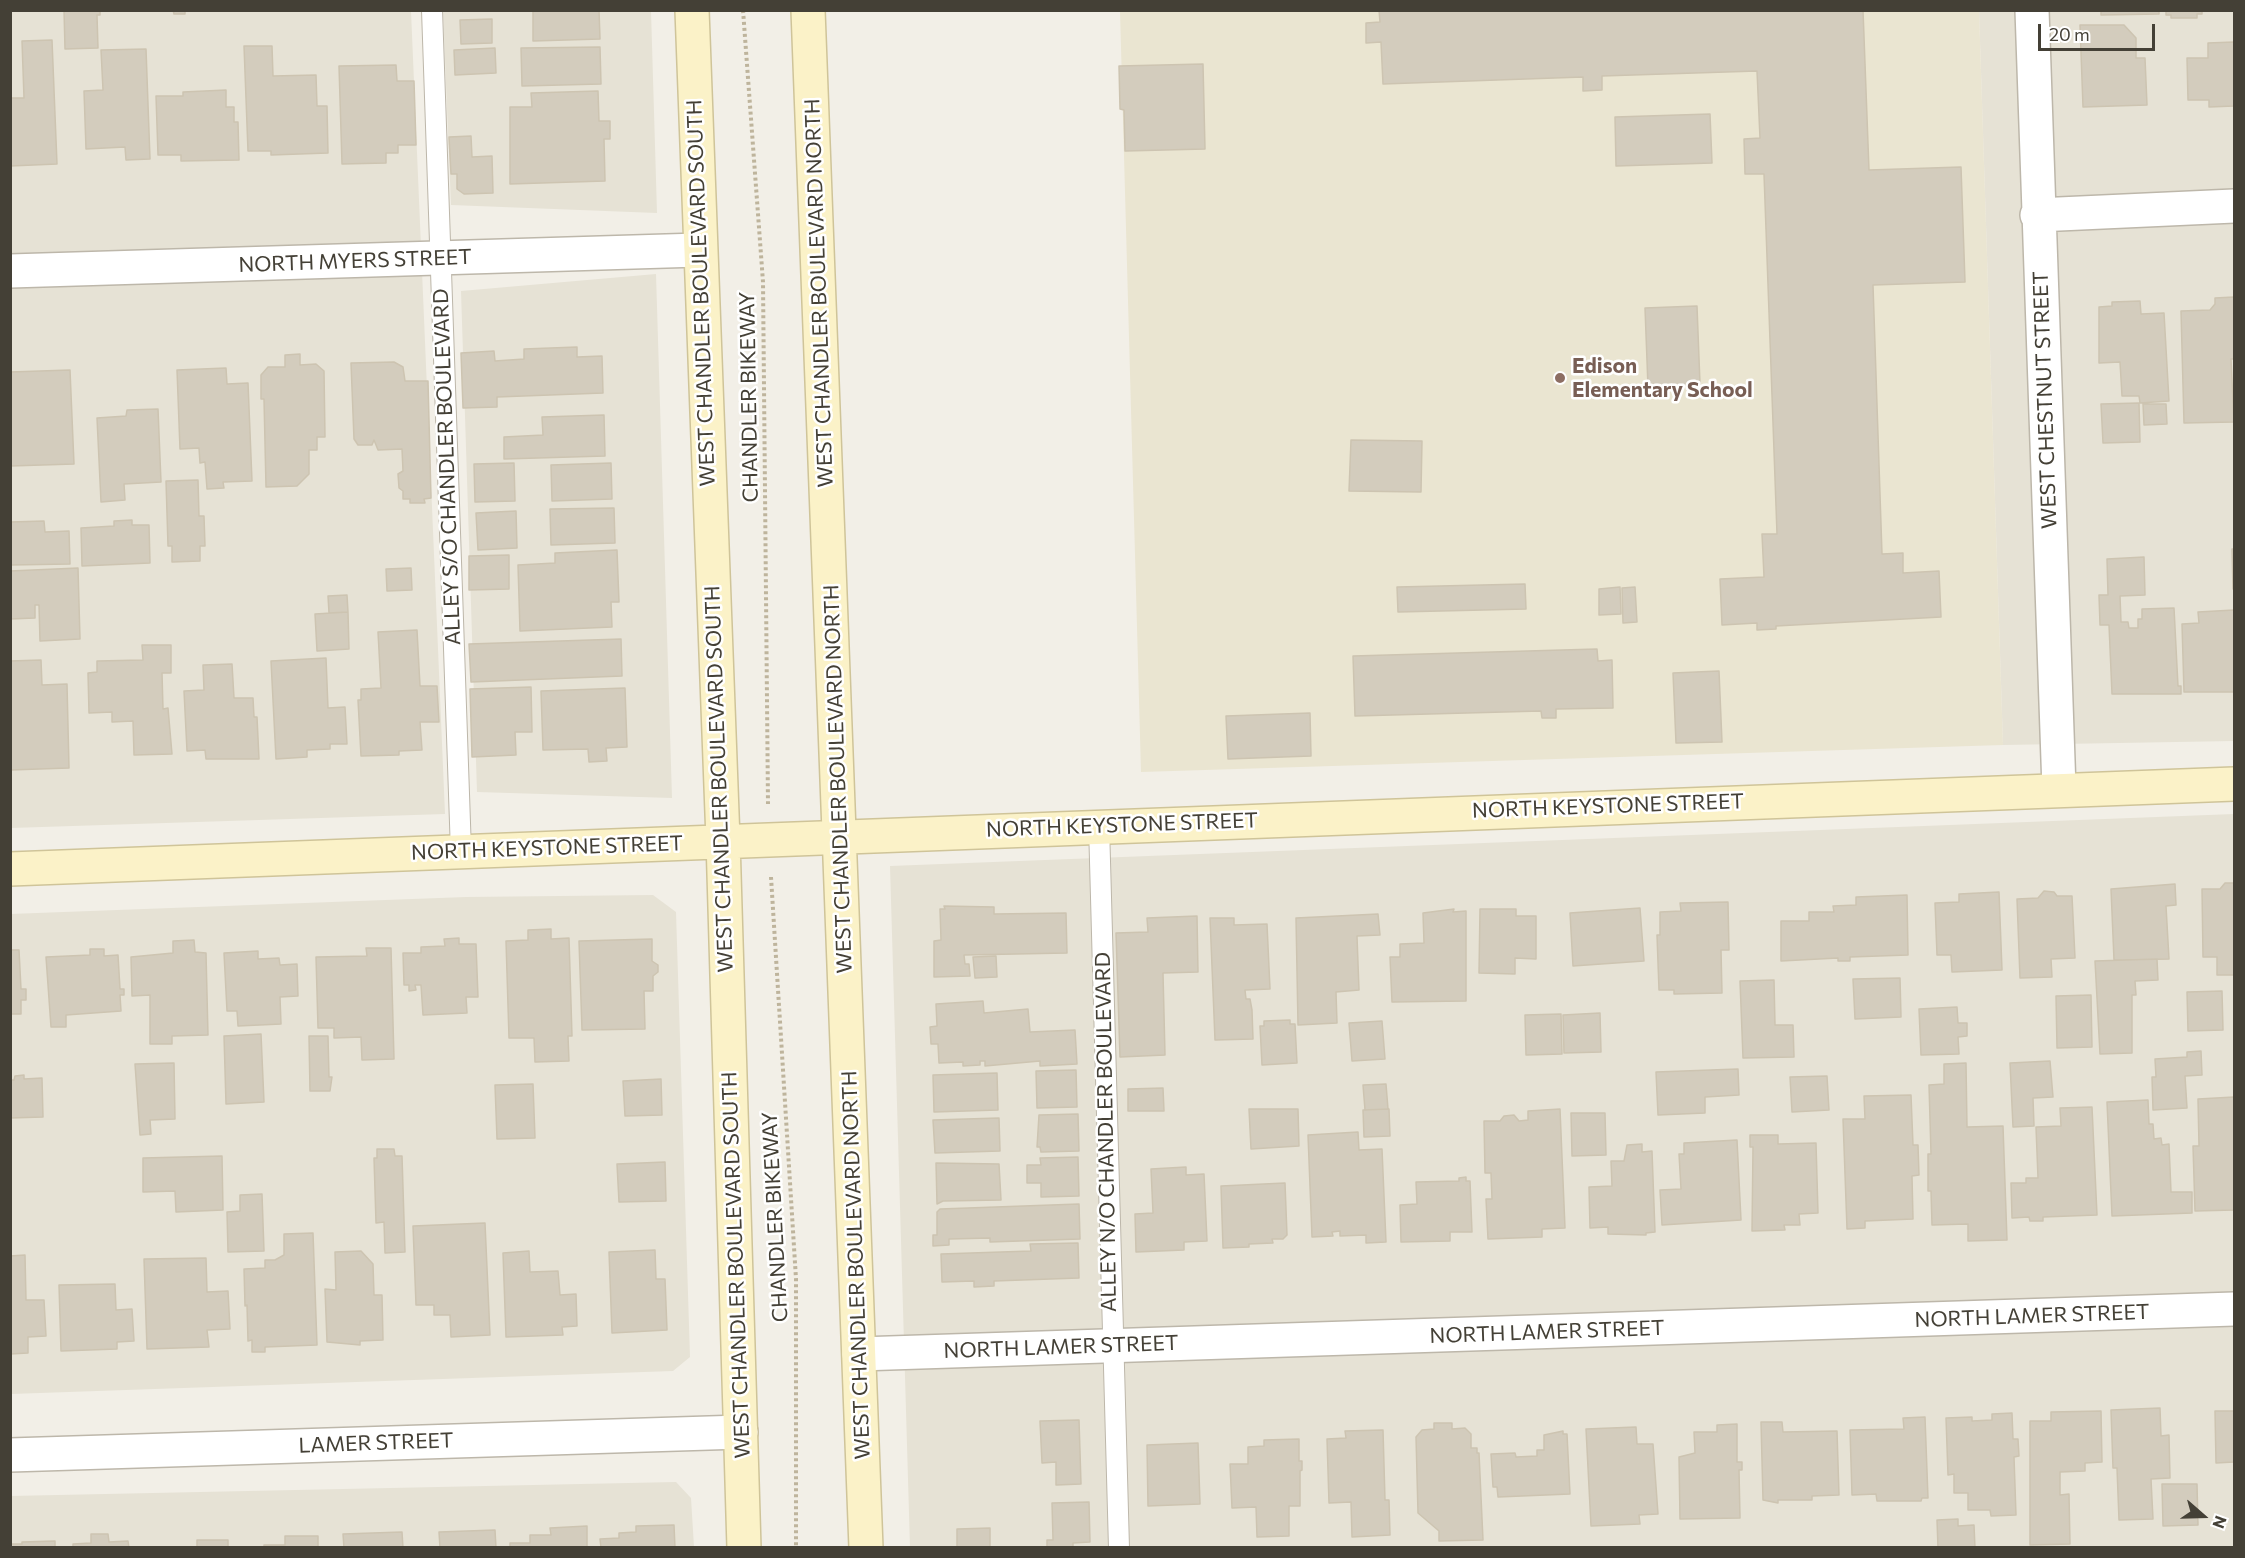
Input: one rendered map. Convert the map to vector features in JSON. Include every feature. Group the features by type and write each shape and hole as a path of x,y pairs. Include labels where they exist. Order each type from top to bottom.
{"main road":[{"name":"WEST CHANDLER BOULEVARD SOUTH","path":"692,10 699,250 723,840 744,1548"},
{"name":"WEST CHANDLER BOULEVARD NORTH","path":"808,10 839,784 838,837 843,896 866,1548"},
{"name":"NORTH KEYSTONE STREET","path":"10,869 1099,825 2235,784"}],"street":[{"name":"WEST CHESTNUT STREET","path":"2032,10 2037,215 2059,789"},
{"path":"2037,215 2235,206"},
{"name":"NORTH MYERS STREET","path":"10,272 699,250"},
{"name":"NORTH LAMER STREET","path":"859,1354 2235,1309"},
{"name":"LAMER STREET","path":"10,1455 741,1432"}],"lane":[{"name":"ALLEY S/O CHANDLER BOULEVARD","path":"432,10 460,852"},
{"name":"ALLEY N/O CHANDLER BOULEVARD","path":"1099,825 1119,1548"}],"path":[{"name":"CHANDLER BIKEWAY","path":"743,10 763,282 767,784"},
{"name":"CHANDLER BIKEWAY","path":"771,885 796,1279 796,1548"}],"shaded area":[{"path":"10,11 411,11 445,814 11,828"},
{"path":"443,11 651,11 657,213 451,205"},
{"name":"Edison Elementary School","path":"1120,11 1979,11 2003,745 1141,772"},
{"path":"1979,11 2234,11 2234,741 2003,745"},
{"path":"656,274 672,798 477,792 461,291"},
{"path":"2234,814 2234,1547 910,1547 890,866"},
{"path":"653,895 676,912 690,1357 673,1371 11,1394 10,914 466,897"},
{"path":"676,1482 691,1498 694,1547 11,1547 10,1496"}],"building":[{"path":"64,10 100,10 100,15 97,15 98,48 65,49"},
{"path":"173,10 185,10 185,14 174,14"},
{"path":"533,10 599,10 600,39 533,41"},
{"path":"1379,10 1863,10 1869,170 1961,167 1965,282 1873,285 1882,554 1903,553 1903,573 1939,571 1941,617 1776,626 1776,629 1757,630 1757,623 1722,625 1720,579 1764,577 1762,534 1777,534 1764,174 1745,174 1744,139 1760,138 1757,71 1602,76 1602,90 1583,91 1583,77 1383,84 1381,42 1366,43 1366,23 1380,22"},
{"path":"2101,10 2159,10 2159,14 2101,15"},
{"path":"2166,10 2202,10 2202,14 2197,14 2197,18 2171,18 2171,15 2166,15"},
{"path":"492,19 492,43 461,44 460,20"},
{"path":"2080,25 2124,25 2136,38 2136,58 2145,58 2147,105 2083,107"},
{"path":"52,40 57,164 10,166 10,98 24,98 22,41"},
{"path":"2234,42 2234,106 2209,107 2209,100 2188,100 2187,58 2208,58 2208,43"},
{"path":"244,46 272,46 273,76 316,75 317,106 327,106 328,153 271,155 271,151 248,151"},
{"path":"600,47 601,84 522,86 521,48"},
{"path":"495,48 496,73 455,75 454,50"},
{"path":"146,49 150,159 126,160 125,147 86,149 84,91 103,90 101,50"},
{"path":"1203,64 1205,149 1125,151 1124,110 1120,109 1119,66"},
{"path":"396,65 397,81 414,81 416,145 398,145 398,153 386,153 386,163 342,164 339,66"},
{"path":"226,90 226,107 234,107 234,122 238,122 239,160 181,161 181,155 158,155 156,96 183,96 183,92"},
{"path":"598,91 599,121 610,121 610,139 604,139 605,181 510,184 510,107 532,107 531,93"},
{"path":"1710,114 1712,163 1616,166 1615,117"},
{"path":"471,136 472,157 492,156 493,193 464,194 457,189 457,174 451,174 449,137"},
{"path":"2234,297 2234,359 2231,359 2234,422 2184,423 2181,311 2210,310 2215,304 2215,298"},
{"path":"2140,301 2141,314 2164,313 2169,401 2140,403 2139,396 2122,396 2120,362 2099,363 2099,307 2112,306 2112,302"},
{"path":"1697,306 1700,384 1648,387 1645,308"},
{"path":"577,347 577,357 602,356 603,393 497,397 497,407 463,408 461,353 494,351 495,361 524,359 524,349"},
{"path":"300,354 300,365 316,364 324,371 325,437 317,437 317,450 309,450 309,474 297,486 266,487 264,399 261,399 261,375 268,367 285,367 285,355"},
{"path":"394,362 403,367 405,381 428,381 431,498 424,499 425,503 410,503 410,499 403,499 398,474 403,471 402,449 378,450 374,440 372,445 358,445 354,439 351,363"},
{"path":"226,368 227,384 248,383 252,481 223,482 224,488 207,489 205,462 200,463 199,448 180,449 177,370"},
{"path":"70,370 74,464 10,466 10,372"},
{"path":"2139,403 2140,442 2103,443 2101,404"},
{"path":"2143,404 2166,404 2167,424 2144,425"},
{"path":"158,409 161,482 124,484 125,500 101,502 97,418 126,416 127,410"},
{"path":"604,415 605,456 504,459 504,437 543,435 542,417"},
{"path":"1351,440 1422,441 1421,492 1349,491"},
{"path":"514,463 515,501 475,502 474,464"},
{"path":"611,463 612,499 552,501 551,465"},
{"path":"198,480 199,516 204,516 205,546 200,546 200,561 172,562 172,546 168,546 166,481"},
{"path":"614,508 615,543 551,545 550,509"},
{"path":"516,511 517,548 478,550 476,513"},
{"path":"132,520 132,525 149,525 150,563 82,566 81,528 114,526 114,521"},
{"path":"44,521 45,532 69,531 70,564 10,565 10,522"},
{"path":"2232,549 2234,549 2233,589"},
{"path":"617,550 619,602 611,602 612,627 520,631 518,565 555,563 555,553"},
{"path":"509,555 509,589 469,590 469,556"},
{"path":"2144,557 2145,595 2120,596 2121,622 2128,622 2129,628 2138,628 2138,619 2142,619 2142,609 2174,608 2178,686 2181,686 2181,694 2112,694 2109,625 2100,625 2099,595 2108,595 2107,559"},
{"path":"78,568 80,639 40,641 39,605 35,605 35,618 10,619 10,571"},
{"path":"411,568 412,590 387,591 386,569"},
{"path":"1525,584 1526,609 1398,612 1397,587"},
{"path":"1620,587 1621,614 1599,615 1599,589"},
{"path":"1635,587 1637,622 1623,623 1622,588"},
{"path":"347,595 348,612 329,613 328,596"},
{"path":"2234,610 2234,692 2184,692 2182,624 2199,623 2198,612"},
{"path":"348,612 349,649 317,651 315,614"},
{"path":"417,630 420,686 437,686 439,722 420,722 422,750 399,751 399,755 361,756 358,700 361,700 361,689 381,688 378,632"},
{"path":"621,639 622,676 471,682 469,644"},
{"path":"142,645 171,645 171,673 162,673 163,709 168,708 172,754 134,755 133,721 112,722 112,712 89,713 88,673 97,672 97,661 143,660"},
{"path":"1597,649 1598,661 1612,660 1613,708 1556,709 1556,718 1542,718 1541,711 1355,716 1353,656"},
{"path":"326,658 328,708 345,707 347,744 330,744 330,749 307,750 307,757 276,759 271,661"},
{"path":"41,660 42,685 67,684 69,768 10,770 10,661"},
{"path":"232,664 234,698 253,698 254,717 257,717 259,759 206,759 205,750 187,751 184,691 204,690 203,665"},
{"path":"1719,671 1722,742 1676,743 1673,673"},
{"path":"531,687 532,732 515,732 516,755 472,757 470,689"},
{"path":"625,688 627,747 606,748 607,761 589,762 588,749 543,750 541,691"},
{"path":"1310,713 1311,756 1228,759 1226,716"},
{"path":"2225,883 2234,883 2234,975 2217,975 2217,957 2203,957 2202,889 2220,889"},
{"path":"2175,884 2176,905 2166,906 2169,959 2114,960 2111,889"},
{"path":"2044,891 2054,892 2057,896 2072,896 2075,958 2051,959 2052,977 2020,978 2017,899 2038,898"},
{"path":"1999,892 2002,970 1952,972 1951,955 1937,955 1935,903 1959,902 1959,894"},
{"path":"1907,895 1908,955 1850,957 1850,961 1838,961 1838,958 1781,961 1781,921 1809,921 1809,912 1834,912 1833,906 1856,905 1856,897"},
{"path":"1728,902 1729,950 1721,950 1722,993 1674,994 1674,990 1659,990 1657,935 1660,935 1660,912 1681,911 1680,903"},
{"path":"944,906 994,907 994,914 1066,913 1067,953 964,955 965,964 969,964 970,976 934,977 934,941 941,940 940,909 945,909"},
{"path":"1640,908 1644,961 1573,966 1570,913"},
{"path":"1454,909 1453,912 1466,911 1466,1001 1392,1002 1390,957 1400,957 1400,944 1424,943 1423,913"},
{"path":"1480,909 1516,909 1516,916 1536,916 1536,959 1515,958 1515,974 1479,973"},
{"path":"1378,914 1380,935 1357,936 1359,990 1336,992 1337,1023 1298,1025 1296,918"},
{"path":"1197,916 1198,972 1163,973 1165,1055 1120,1057 1116,933 1148,932 1147,918"},
{"path":"1210,918 1234,918 1234,925 1267,924 1270,989 1245,990 1246,999 1250,999 1252,1010 1253,1039 1215,1040"},
{"path":"551,929 551,939 569,938 572,1036 568,1036 569,1061 535,1062 534,1038 509,1038 506,941 528,940 528,930"},
{"path":"459,938 459,944 476,944 478,997 466,997 467,1013 423,1015 421,985 415,985 416,990 409,991 409,985 404,985 403,953 421,953 421,947 445,946 444,939"},
{"path":"652,939 652,961 658,965 658,972 653,976 653,991 644,991 645,1029 582,1030 579,941"},
{"path":"194,940 195,952 206,953 208,1035 172,1036 172,1044 150,1044 150,995 132,996 131,957 173,953 173,941"},
{"path":"366,948 391,948 394,1059 362,1060 361,1037 334,1038 334,1028 318,1028 316,957 367,956"},
{"path":"90,949 104,949 104,956 118,955 120,989 124,989 124,995 120,995 121,1011 66,1015 66,1027 51,1027 46,957 90,955"},
{"path":"10,950 19,950 21,989 26,989 26,1000 21,1000 21,1014 10,1014"},
{"path":"258,951 258,959 279,958 280,965 297,964 298,996 280,997 281,1024 238,1026 237,1011 227,1011 224,953"},
{"path":"996,956 997,977 975,978 973,957"},
{"path":"2157,959 2158,980 2135,981 2136,995 2132,995 2132,1053 2100,1054 2095,961"},
{"path":"1900,978 1901,1017 1855,1019 1853,979"},
{"path":"1774,980 1775,1025 1793,1025 1794,1057 1743,1058 1740,981"},
{"path":"2222,991 2223,1030 2188,1031 2187,992"},
{"path":"2091,995 2092,1047 2057,1048 2056,996"},
{"path":"983,1001 984,1013 1028,1009 1030,1032 1075,1030 1077,1064 1040,1066 1040,1061 985,1066 985,1061 980,1061 980,1065 963,1066 963,1062 939,1063 938,1044 931,1044 930,1027 937,1026 936,1004"},
{"path":"1957,1007 1958,1023 1967,1023 1967,1036 1958,1037 1959,1054 1921,1055 1919,1009"},
{"path":"1600,1013 1601,1052 1564,1053 1563,1015"},
{"path":"1561,1014 1562,1054 1526,1055 1525,1015"},
{"path":"1290,1020 1290,1024 1295,1024 1297,1063 1262,1065 1260,1026 1264,1026 1264,1021"},
{"path":"1382,1021 1385,1059 1352,1061 1349,1023"},
{"path":"261,1034 264,1102 226,1104 224,1036"},
{"path":"309,1036 328,1036 329,1077 332,1077 330,1091 310,1091"},
{"path":"2201,1051 2202,1075 2185,1076 2187,1108 2153,1110 2152,1077 2156,1077 2155,1059 2187,1057 2187,1052"},
{"path":"2050,1061 2053,1097 2033,1098 2034,1126 2013,1127 2010,1063"},
{"path":"174,1063 175,1119 150,1120 151,1134 140,1135 135,1064"},
{"path":"1966,1063 1967,1127 2003,1126 2007,1240 1968,1241 1968,1224 1932,1225 1931,1191 1928,1191 1928,1154 1931,1154 1929,1085 1944,1084 1944,1064"},
{"path":"1738,1069 1739,1095 1705,1097 1705,1113 1658,1115 1656,1072"},
{"path":"1076,1070 1077,1107 1037,1108 1036,1071"},
{"path":"997,1073 998,1110 934,1112 933,1075"},
{"path":"24,1075 24,1079 42,1078 43,1117 10,1118 10,1080 14,1080 15,1076"},
{"path":"1827,1076 1829,1110 1792,1112 1790,1077"},
{"path":"661,1079 662,1115 625,1116 623,1081"},
{"path":"533,1084 535,1138 497,1139 495,1085"},
{"path":"1386,1084 1388,1109 1365,1110 1363,1085"},
{"path":"1163,1088 1164,1111 1128,1111 1128,1089"},
{"path":"1911,1095 1913,1145 1918,1145 1919,1175 1912,1176 1913,1219 1865,1221 1865,1228 1847,1229 1843,1119 1865,1119 1864,1096"},
{"path":"2234,1097 2234,1210 2195,1211 2193,1146 2199,1146 2198,1099"},
{"path":"2148,1100 2149,1124 2153,1124 2154,1139 2161,1138 2162,1145 2169,1144 2171,1192 2192,1192 2192,1213 2112,1216 2107,1102"},
{"path":"2092,1107 2097,1215 2043,1217 2043,1221 2030,1221 2029,1217 2012,1218 2011,1183 2026,1183 2026,1178 2038,1178 2036,1127 2061,1126 2060,1108"},
{"path":"1249,1109 1298,1109 1299,1146 1251,1149"},
{"path":"1389,1109 1390,1136 1364,1137 1363,1110"},
{"path":"1560,1109 1565,1228 1542,1229 1542,1237 1488,1239 1486,1199 1492,1199 1491,1173 1485,1173 1484,1121 1500,1121 1504,1116 1514,1115 1519,1121 1528,1120 1528,1111"},
{"path":"1571,1113 1605,1113 1606,1155 1572,1156"},
{"path":"1078,1114 1079,1151 1041,1152 1040,1147 1037,1147 1039,1115"},
{"path":"999,1118 1000,1151 935,1153 933,1120"},
{"path":"1358,1132 1359,1150 1382,1149 1386,1242 1366,1243 1366,1235 1340,1236 1340,1231 1332,1232 1333,1236 1312,1237 1308,1135"},
{"path":"1750,1135 1778,1135 1778,1144 1816,1143 1818,1213 1799,1214 1800,1225 1784,1225 1785,1230 1752,1231 1753,1147 1750,1147"},
{"path":"1737,1140 1741,1220 1662,1225 1660,1190 1681,1189 1679,1154 1684,1154 1684,1143"},
{"path":"1642,1144 1642,1152 1652,1151 1655,1232 1646,1233 1646,1235 1608,1234 1608,1227 1590,1228 1589,1187 1612,1186 1611,1161 1624,1161 1627,1145"},
{"path":"377,1149 394,1149 395,1156 402,1156 405,1252 385,1253 384,1222 376,1223 374,1158 377,1158"},
{"path":"222,1156 223,1210 176,1212 175,1191 143,1192 143,1158"},
{"path":"1078,1157 1079,1196 1041,1197 1041,1183 1027,1183 1027,1165 1041,1165 1040,1158"},
{"path":"665,1162 666,1201 619,1202 617,1164"},
{"path":"936,1163 999,1164 1001,1200 943,1201 937,1204"},
{"path":"1186,1167 1186,1175 1204,1174 1207,1241 1184,1242 1184,1250 1136,1252 1135,1214 1153,1213 1151,1169"},
{"path":"1466,1177 1466,1181 1470,1181 1472,1232 1450,1232 1450,1241 1401,1242 1400,1205 1417,1204 1416,1182 1459,1181 1459,1178"},
{"path":"1285,1183 1287,1235 1283,1239 1272,1239 1273,1243 1223,1248 1221,1186"},
{"path":"262,1194 264,1251 228,1252 227,1212 240,1211 240,1195"},
{"path":"1079,1204 1080,1239 990,1242 990,1238 949,1239 949,1245 933,1246 933,1235 937,1235 937,1212 940,1209"},
{"path":"485,1223 490,1335 451,1337 450,1315 434,1315 434,1305 416,1305 413,1226"},
{"path":"313,1233 317,1345 265,1347 265,1352 252,1352 252,1340 248,1341 244,1269 265,1268 265,1260 275,1260 284,1255 284,1234"},
{"path":"1078,1243 1079,1278 994,1281 994,1286 974,1287 974,1281 942,1282 941,1254 1031,1251 1030,1244"},
{"path":"655,1250 656,1279 665,1279 667,1330 612,1333 609,1252"},
{"path":"361,1251 373,1264 374,1295 382,1295 383,1340 360,1341 360,1345 327,1342 325,1289 336,1290 335,1252"},
{"path":"529,1251 530,1272 558,1271 560,1295 576,1294 577,1326 562,1327 563,1335 506,1337 503,1253"},
{"path":"25,1255 26,1300 44,1300 46,1336 28,1337 28,1353 10,1354 10,1256"},
{"path":"206,1258 207,1292 228,1291 230,1329 207,1330 209,1347 147,1349 144,1259"},
{"path":"115,1284 116,1310 132,1309 134,1341 117,1342 117,1349 61,1351 59,1285"},
{"path":"2160,1408 2161,1436 2169,1435 2170,1478 2151,1479 2153,1519 2119,1520 2117,1468 2113,1468 2111,1410"},
{"path":"2101,1411 2102,1462 2085,1463 2085,1471 2060,1472 2060,1495 2069,1494 2070,1544 2030,1545 2030,1421 2051,1421 2051,1412"},
{"path":"2215,1411 2234,1411 2234,1462 2216,1463"},
{"path":"2012,1413 2013,1439 2018,1439 2019,1456 2014,1457 2016,1515 1991,1516 1990,1510 1968,1510 1968,1493 1954,1493 1954,1474 1948,1475 1946,1418 1972,1417 1972,1421 1992,1420 1992,1414"},
{"path":"1925,1417 1928,1498 1922,1498 1921,1501 1877,1501 1876,1494 1852,1495 1850,1430 1904,1429 1903,1418"},
{"path":"1079,1420 1081,1484 1056,1485 1056,1462 1042,1463 1040,1421"},
{"path":"1761,1422 1782,1422 1783,1432 1837,1431 1839,1495 1812,1496 1812,1500 1778,1500 1778,1503 1763,1500"},
{"path":"1434,1423 1452,1423 1452,1429 1465,1428 1471,1434 1471,1448 1477,1448 1483,1540 1439,1541 1439,1531 1418,1513 1416,1437 1422,1430 1434,1429"},
{"path":"1737,1424 1737,1462 1742,1462 1742,1470 1739,1470 1740,1518 1680,1519 1679,1457 1695,1453 1694,1432 1717,1432 1717,1425"},
{"path":"1636,1427 1637,1444 1653,1444 1658,1514 1639,1515 1640,1524 1591,1526 1586,1429"},
{"path":"1383,1430 1385,1500 1389,1500 1390,1535 1352,1537 1351,1502 1329,1503 1327,1439 1346,1438 1345,1431"},
{"path":"1563,1431 1563,1434 1567,1434 1570,1494 1498,1497 1497,1487 1493,1487 1491,1454 1515,1453 1516,1457 1537,1456 1537,1450 1544,1450 1544,1435"},
{"path":"1299,1439 1299,1461 1302,1461 1300,1506 1289,1506 1289,1536 1257,1537 1256,1507 1232,1508 1230,1464 1248,1464 1248,1447 1264,1446 1264,1440"},
{"path":"1198,1443 1200,1504 1148,1506 1147,1445"},
{"path":"2162,1484 2197,1484 2198,1525 2163,1526"},
{"path":"1089,1502 1090,1542 1073,1543 1073,1548 1047,1548 1047,1540 1053,1540 1052,1503"},
{"path":"1958,1519 1958,1526 1974,1525 1975,1548 1938,1548 1937,1520"},
{"path":"674,1525 675,1548 601,1548 600,1539 619,1538 619,1533 636,1532 636,1526"},
{"path":"587,1526 587,1548 510,1548 510,1543 530,1543 530,1535 551,1535 550,1528"},
{"path":"990,1528 990,1548 957,1548 957,1529"},
{"path":"495,1530 496,1548 440,1548 439,1532"},
{"path":"402,1532 403,1548 344,1548 343,1534"},
{"path":"91,1534 108,1534 109,1542 128,1541 129,1548 73,1548 73,1544 91,1543"},
{"path":"285,1536 318,1536 318,1548 264,1548 264,1545 285,1545"},
{"path":"197,1540 228,1540 228,1548 175,1548 197,1547"},
{"path":"55,1541 55,1548 10,1548 10,1544 22,1544 22,1542"}],"place":[{"name":"Edison Elementary School","path":"1560,378"}]}
